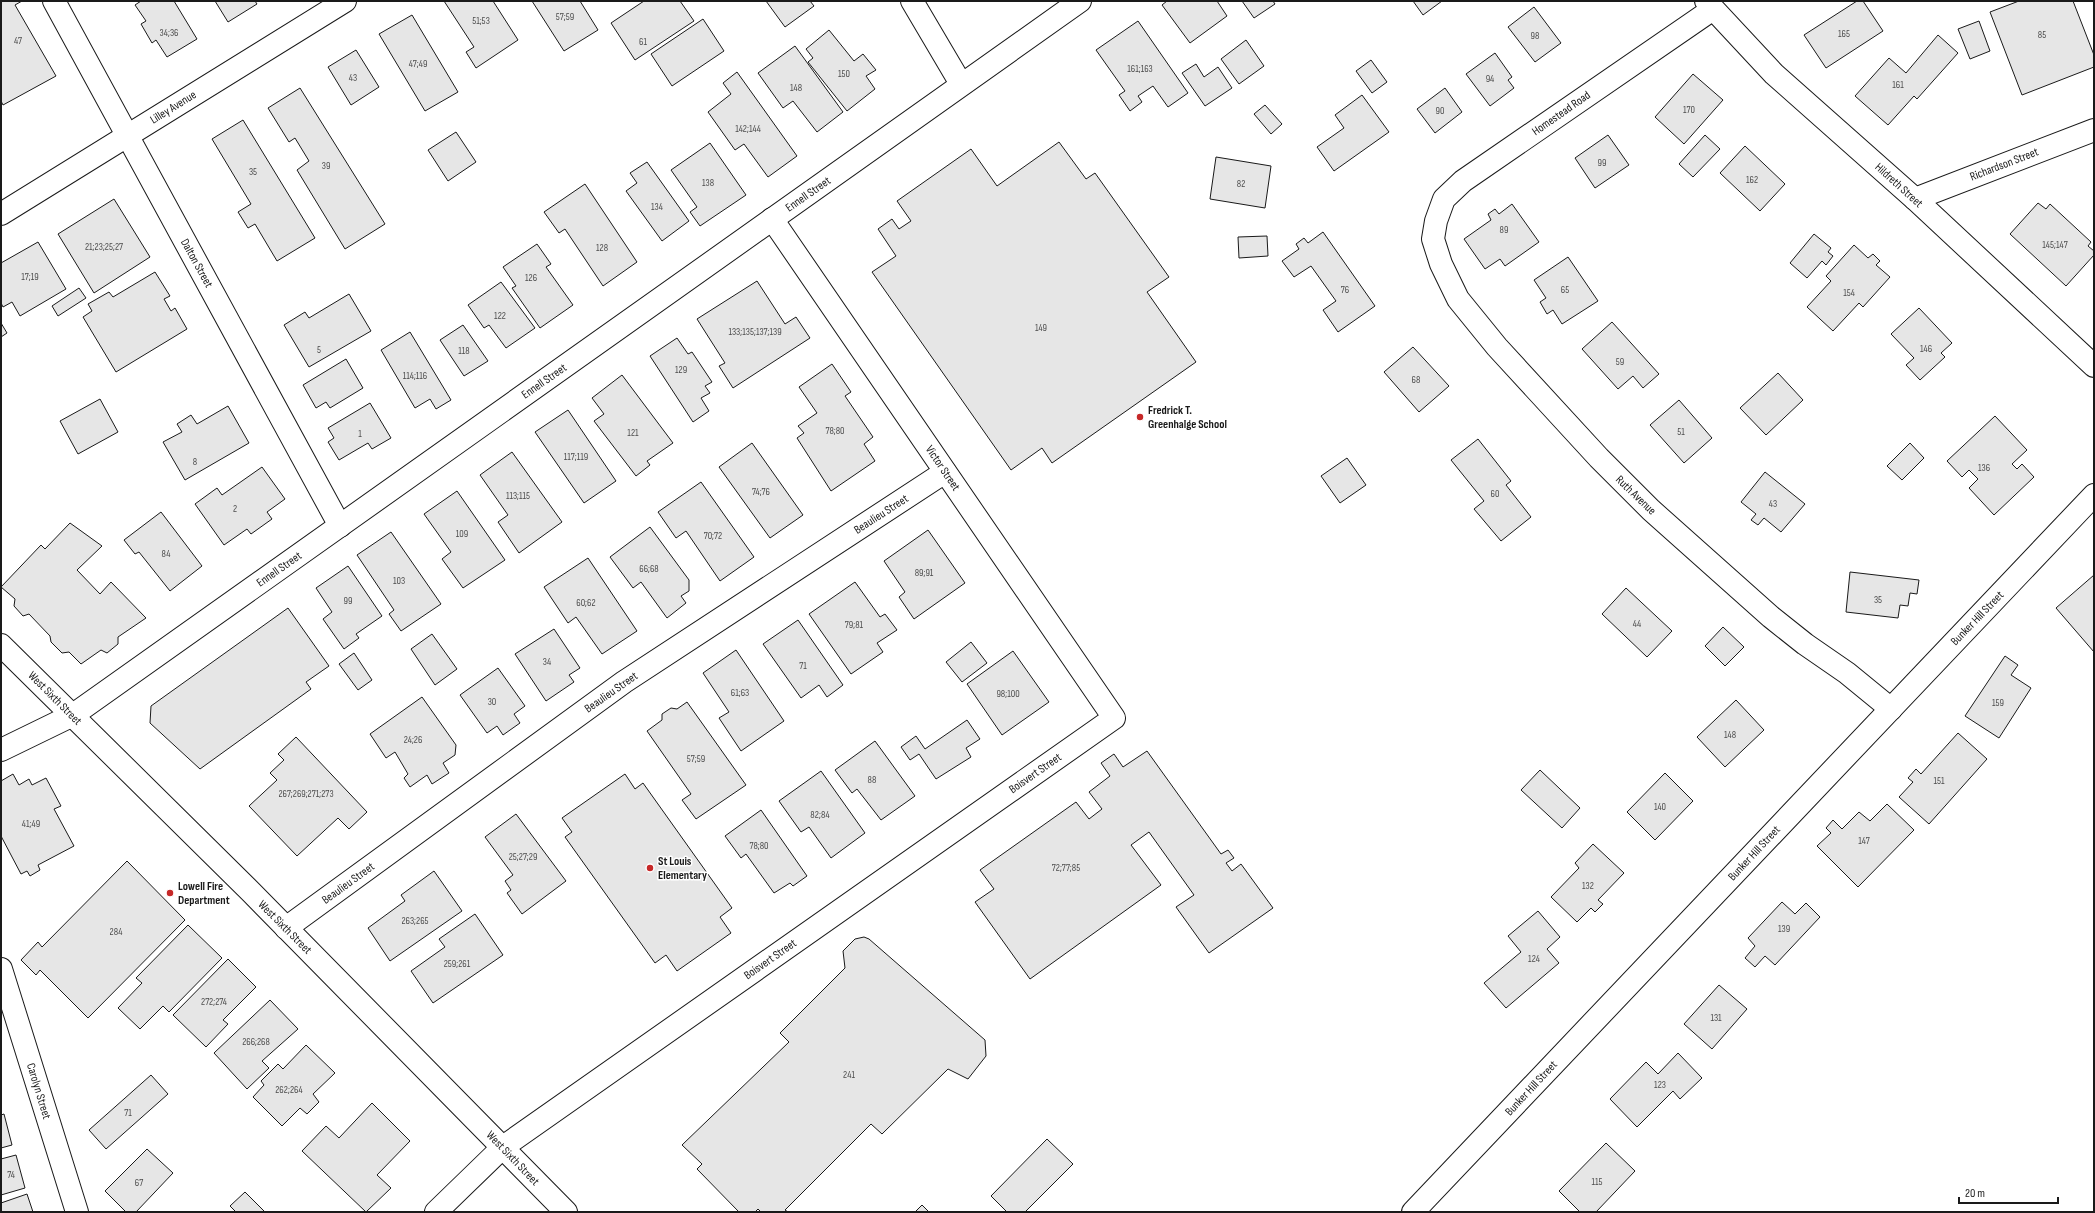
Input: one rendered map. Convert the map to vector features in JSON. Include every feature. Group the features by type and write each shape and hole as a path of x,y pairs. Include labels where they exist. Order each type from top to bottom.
{"street":[{"name":"Dalton Street","path":"54,1 340,526"},
{"name":"Lilley Avenue","path":"1,214 345,1"},
{"path":"912,1 962,84"},
{"name":"Ennell Street","path":"1,750 72,715 1080,1"},
{"name":"Hildreth Street","path":"1710,5 1774,74 1914,199 2094,366"},
{"name":"Homestead Road","path":"1433,236 1436,221 1444,199 1463,181 1710,5"},
{"name":"Richardson Street","path":"1914,199 2094,130"},
{"name":"Victor Street","path":"772,219 1114,718"},
{"name":"Ruth Avenue","path":"1433,236 1442,264 1458,299 1497,347 1599,458 1651,510 1770,617 1805,644 1847,672 1891,709"},
{"name":"Beaulieu Street","path":"286,928 624,682 945,472"},
{"name":"Bunker Hill Street","path":"1413,1212 2094,494"},
{"name":"West Sixth Street","path":"1,645 286,928 566,1212"},
{"name":"Boisvert Street","path":"436,1212 503,1148 1114,718"},
{"name":"Carolyn Street","path":"1,969 77,1212"}],"building":[{"path":"1,1 22,1 15,5 56,76 3,105 1,101"},
{"path":"141,1 174,1 197,39 167,57 156,40 152,43 141,24 146,21 135,5"},
{"path":"215,1 255,1 257,4 228,22"},
{"path":"444,1 493,1 518,40 476,68 466,52 474,47"},
{"path":"532,1 580,1 598,30 564,51"},
{"path":"644,1 680,1 694,21 635,60 611,23"},
{"path":"766,1 810,1 814,6 785,27"},
{"path":"1167,1 1217,1 1227,16 1190,43 1162,5"},
{"path":"1242,1 1273,1 1275,4 1254,18"},
{"path":"1413,1 1442,1 1423,15"},
{"path":"1857,1 1863,1 1883,31 1826,68 1804,35"},
{"path":"2019,1 2073,1 2094,55 2094,67 2022,95 1990,12"},
{"path":"1534,7 1561,43 1535,62 1508,27"},
{"path":"412,15 458,92 425,111 379,34"},
{"path":"703,19 724,51 672,86 651,54"},
{"path":"1138,21 1188,93 1168,107 1153,86 1138,96 1142,102 1130,111 1119,95 1125,91 1096,50"},
{"path":"1979,21 1990,51 1970,59 1958,29"},
{"path":"829,30 854,61 863,54 876,70 866,76 875,89 847,111 808,62 813,58 806,49"},
{"path":"1938,35 1958,53 1917,99 1914,96 1888,125 1855,96 1889,58 1906,73"},
{"path":"1246,40 1264,66 1239,84 1221,59"},
{"path":"795,46 843,112 817,132 793,101 783,108 758,73"},
{"path":"356,50 379,87 351,105 328,67"},
{"path":"1495,53 1512,77 1508,80 1514,88 1490,106 1466,74"},
{"path":"1371,60 1387,82 1372,93 1356,71"},
{"path":"1196,64 1204,77 1218,67 1232,88 1205,106 1182,73"},
{"path":"737,72 797,156 768,177 744,144 735,150 708,112 731,94 723,83"},
{"path":"1693,74 1723,100 1684,144 1655,117"},
{"path":"300,88 385,224 345,249 297,170 309,161 295,138 289,142 268,108"},
{"path":"1445,88 1462,112 1435,133 1417,109"},
{"path":"1362,95 1389,132 1334,171 1317,147 1344,128 1335,115"},
{"path":"1265,105 1282,124 1271,134 1254,114"},
{"path":"243,120 315,238 277,261 255,224 248,228 238,212 251,204 212,139"},
{"path":"456,132 476,162 448,181 428,150"},
{"path":"1608,135 1629,165 1595,188 1575,158"},
{"path":"1705,135 1720,149 1693,177 1679,164"},
{"path":"1059,142 1086,179 1095,173 1169,277 1147,292 1196,362 1052,463 1042,448 1011,470 872,272 896,256 878,229 892,219 899,229 911,221 897,201 971,149 997,186"},
{"path":"710,143 746,195 700,226 690,212 697,207 671,170"},
{"path":"1745,146 1785,184 1760,211 1720,173"},
{"path":"1216,157 1271,166 1265,208 1210,199"},
{"path":"647,162 689,221 662,241 626,191 637,183 630,173"},
{"path":"585,184 637,262 603,286 565,229 559,233 544,212"},
{"path":"114,199 150,257 94,293 58,234"},
{"path":"2038,203 2046,209 2050,204 2091,242 2088,246 2094,251 2094,255 2066,286 2010,234"},
{"path":"1512,204 1539,242 1505,266 1500,259 1485,269 1464,239 1491,220 1488,214 1495,209 1499,214"},
{"path":"1323,232 1375,306 1338,332 1323,310 1336,301 1311,266 1294,277 1282,261 1299,249 1296,244 1304,238 1308,243"},
{"path":"1814,234 1831,248 1828,252 1833,256 1826,265 1822,261 1807,278 1790,263"},
{"path":"1267,236 1268,256 1239,258 1238,237"},
{"path":"38,242 66,289 20,316 12,302 3,307 1,303 1,263"},
{"path":"537,244 551,264 546,267 573,305 540,328 512,288 516,286 503,267"},
{"path":"1854,245 1868,258 1873,254 1880,261 1876,265 1890,277 1863,307 1859,303 1833,331 1807,307 1831,281 1826,276"},
{"path":"1568,257 1598,301 1562,324 1553,310 1547,314 1540,302 1546,298 1534,280"},
{"path":"155,272 170,296 164,299 171,311 175,308 187,329 116,372 83,317 92,311 88,304 109,292 113,297"},
{"path":"757,281 785,324 796,317 810,338 733,388 719,366 725,363 697,319"},
{"path":"501,282 535,328 506,348 489,325 484,328 468,305"},
{"path":"79,288 86,298 58,316 52,306"},
{"path":"349,294 371,331 309,367 284,325 305,312 309,318"},
{"path":"1919,308 1952,343 1941,353 1945,357 1920,380 1906,365 1914,358 1891,334"},
{"path":"1612,322 1659,374 1643,388 1633,376 1618,389 1582,349"},
{"path":"1,323 7,333 1,337"},
{"path":"463,325 488,361 464,376 440,340"},
{"path":"410,332 451,400 436,409 430,399 415,408 381,350"},
{"path":"677,338 688,354 692,352 712,382 705,386 710,393 701,398 709,411 693,422 650,356"},
{"path":"1413,347 1449,386 1419,412 1384,372"},
{"path":"346,359 363,388 330,408 326,402 316,408 303,385"},
{"path":"832,364 851,392 845,396 873,437 864,444 875,461 831,491 797,438 804,433 798,426 817,413 799,387"},
{"path":"1778,373 1803,400 1766,435 1740,408"},
{"path":"622,375 673,443 647,461 650,465 636,476 594,421 604,414 592,398"},
{"path":"100,399 118,432 78,454 60,421"},
{"path":"1679,400 1712,438 1684,463 1650,425"},
{"path":"370,403 391,438 372,449 368,443 339,460 328,442 334,438 328,428"},
{"path":"228,406 249,443 185,480 163,442 182,432 177,424 191,415 197,424"},
{"path":"568,410 616,481 584,503 535,432"},
{"path":"1995,416 2027,450 2012,464 2017,469 2022,464 2034,477 1994,515 1969,488 1978,479 1969,470 1962,477 1947,461"},
{"path":"1478,439 1511,481 1506,485 1531,517 1501,541 1474,509 1484,501 1451,460"},
{"path":"752,443 803,515 770,538 719,467"},
{"path":"1910,443 1924,458 1902,480 1887,466"},
{"path":"512,452 562,522 519,553 498,522 508,515 480,475"},
{"path":"1347,458 1366,485 1340,503 1321,476"},
{"path":"262,467 285,499 267,512 272,519 251,534 247,529 224,545 195,504 217,488 222,495"},
{"path":"1765,472 1805,504 1781,532 1764,518 1758,525 1751,520 1756,514 1741,502"},
{"path":"701,482 754,557 720,581 686,531 676,538 658,512"},
{"path":"457,491 505,560 463,588 442,559 451,552 424,514"},
{"path":"161,512 202,566 170,591 139,552 135,554 124,540"},
{"path":"70,523 102,546 77,570 100,594 111,582 146,618 118,637 118,644 107,653 101,650 81,664 69,652 62,653 51,642 50,636 29,614 23,616 14,606 15,599 1,587 41,545 45,549"},
{"path":"650,527 689,580 689,591 681,596 686,603 667,618 641,582 633,588 610,557"},
{"path":"928,530 965,583 914,619 899,597 905,592 884,561"},
{"path":"391,532 441,604 401,631 389,614 394,610 357,555"},
{"path":"588,558 637,631 602,654 576,617 568,623 544,587"},
{"path":"348,566 382,616 356,634 359,638 344,649 323,619 332,612 316,588"},
{"path":"1850,572 1919,580 1917,594 1910,593 1908,606 1900,605 1898,618 1846,612"},
{"path":"2094,575 2094,652 2056,608"},
{"path":"855,582 880,617 885,614 897,630 877,643 883,652 851,674 809,614"},
{"path":"1626,588 1672,631 1647,657 1602,614"},
{"path":"288,608 329,666 306,682 311,689 200,769 150,723 151,706"},
{"path":"798,620 843,685 827,697 819,685 801,698 763,644"},
{"path":"1723,627 1744,647 1725,666 1705,646"},
{"path":"554,629 580,668 569,675 574,682 546,701 515,654"},
{"path":"432,634 457,669 435,685 411,649"},
{"path":"971,642 987,663 962,682 946,662"},
{"path":"736,650 784,721 741,751 719,718 729,712 703,673"},
{"path":"1013,651 1049,702 1002,735 967,684"},
{"path":"354,653 372,680 358,690 339,664"},
{"path":"2005,656 2018,665 2011,675 2031,688 1999,738 1965,716"},
{"path":"498,668 525,706 514,714 520,723 503,735 497,726 487,733 460,695"},
{"path":"422,697 456,745 455,755 443,763 449,773 432,784 427,775 410,787 404,778 408,774 395,752 386,758 370,734"},
{"path":"1736,700 1764,730 1725,767 1697,737"},
{"path":"687,702 746,785 696,819 682,800 691,794 647,731 662,720 662,714 671,708 677,709"},
{"path":"967,720 980,739 966,748 971,757 936,779 919,754 910,760 901,747 916,736 925,749"},
{"path":"1958,733 1987,759 1929,824 1899,797 1913,782 1908,778 1916,769 1921,774"},
{"path":"296,737 367,812 349,829 338,818 297,856 249,806 277,780 270,773 284,760 278,754"},
{"path":"875,741 915,796 881,820 857,789 852,793 835,770"},
{"path":"1147,751 1221,854 1228,850 1234,858 1226,863 1232,871 1241,864 1273,908 1209,953 1176,907 1194,895 1149,832 1131,845 1161,885 1030,979 975,902 994,889 980,870 1076,802 1089,819 1102,809 1089,792 1110,776 1101,763 1114,754 1123,767"},
{"path":"1540,770 1580,808 1562,828 1521,790"},
{"path":"821,771 865,833 831,858 809,827 801,832 779,801"},
{"path":"1665,773 1693,801 1655,840 1627,812"},
{"path":"13,774 19,785 29,779 32,785 46,778 61,806 54,809 74,846 38,865 40,870 30,876 27,871 21,874 1,836 1,781"},
{"path":"625,774 635,789 643,783 732,908 720,917 731,933 677,971 666,955 655,963 565,837 572,832 562,818"},
{"path":"1887,804 1914,830 1858,887 1817,846 1831,833 1826,828 1833,820 1842,829 1859,812 1870,821"},
{"path":"761,810 807,876 793,886 790,883 774,893 746,854 741,858 725,836"},
{"path":"516,814 566,881 522,914 507,893 511,890 505,881 513,875 485,837"},
{"path":"1593,844 1624,873 1598,900 1603,904 1595,912 1591,908 1577,922 1551,897 1579,868 1575,863"},
{"path":"127,861 185,920 88,1018 40,970 36,975 21,960 38,942 42,947"},
{"path":"434,871 462,911 390,961 368,928 405,901 401,895"},
{"path":"1782,902 1795,914 1806,903 1820,917 1775,965 1765,956 1755,967 1745,958 1755,946 1748,938"},
{"path":"1538,911 1560,937 1547,949 1559,963 1506,1008 1484,983 1521,952 1508,936"},
{"path":"475,914 503,955 433,1003 411,971 445,947 439,939"},
{"path":"188,925 222,958 169,1012 163,1006 140,1029 118,1008 142,983 136,978"},
{"path":"864,937 869,939 985,1040 986,1056 968,1079 948,1069 882,1134 871,1124 785,1210 788,1212 761,1212 758,1209 755,1212 739,1212 697,1169 702,1164 682,1145 789,1042 780,1033 845,968 843,951 855,939"},
{"path":"228,959 256,987 223,1020 228,1024 206,1047 173,1015"},
{"path":"1719,985 1747,1009 1712,1049 1684,1024"},
{"path":"270,1000 298,1029 262,1061 269,1068 247,1089 214,1053"},
{"path":"306,1045 335,1073 313,1094 319,1102 307,1114 300,1108 282,1126 253,1097 264,1085 261,1081 278,1064 283,1069"},
{"path":"1678,1053 1702,1078 1680,1099 1673,1091 1637,1127 1610,1099 1646,1062 1658,1074"},
{"path":"151,1075 168,1094 106,1149 89,1130"},
{"path":"372,1103 410,1141 377,1175 391,1188 366,1212 302,1151 326,1126 339,1138"},
{"path":"4,1114 12,1145 1,1148 1,1115"},
{"path":"1047,1139 1073,1164 1025,1212 1007,1212 991,1196"},
{"path":"1606,1143 1635,1171 1596,1212 1580,1212 1559,1191"},
{"path":"147,1149 173,1173 136,1212 126,1212 105,1191"},
{"path":"16,1155 25,1188 1,1195 1,1159"},
{"path":"245,1192 265,1212 236,1212 230,1206"},
{"path":"27,1194 33,1212 1,1212 1,1203"},
{"path":"922,1205 929,1212 915,1212"}],"place":[{"name":"Fredrick T. Greenhalge School","path":"1140,417"},
{"name":"St Louis Elementary","path":"650,868"},
{"name":"Lowell Fire Department","path":"170,893"}]}
